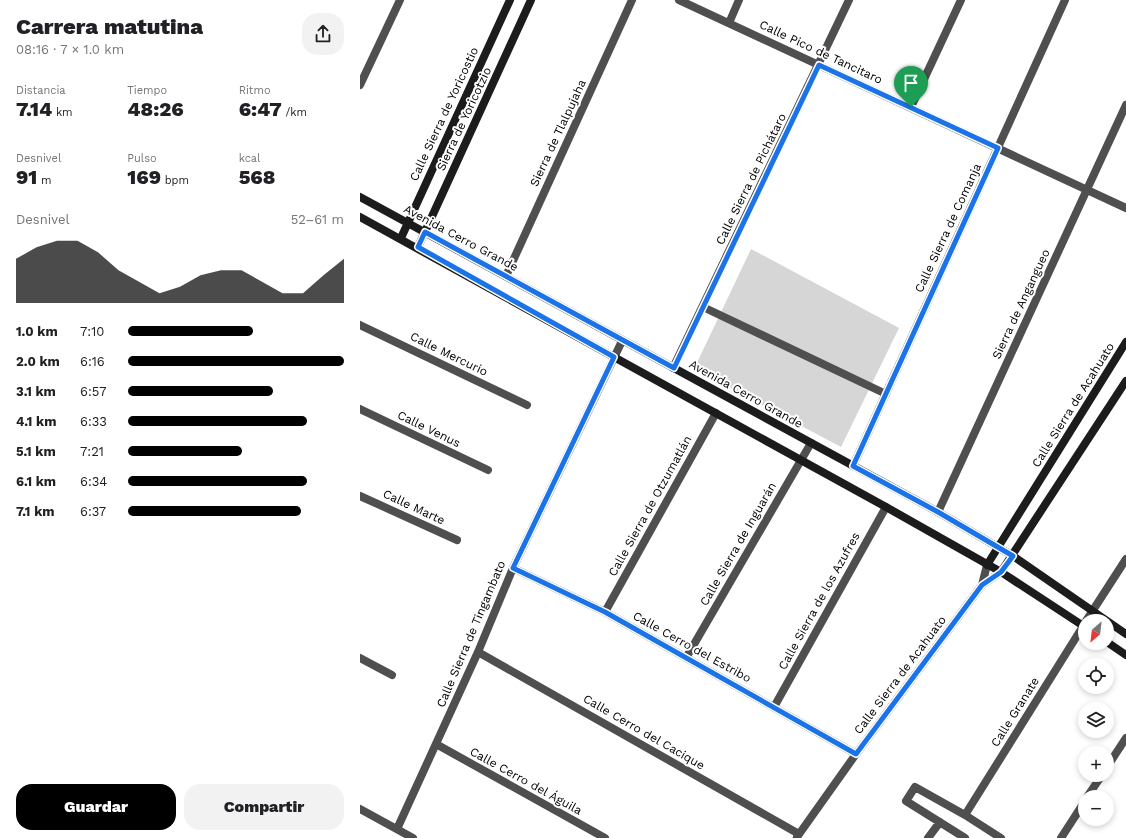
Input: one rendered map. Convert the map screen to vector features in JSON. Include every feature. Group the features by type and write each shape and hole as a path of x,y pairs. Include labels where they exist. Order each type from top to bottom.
{"street":[{"path":"360,85 400,0"},
{"name":"Calle Sierra de Yoricostio","path":"400,238 510,0"},
{"name":"Sierra de Yoricotzio","path":"418,247 531,0"},
{"name":"Sierra de Tlalpujaha","path":"506,276 632,0"},
{"name":"Calle Pico de Tancitaro","path":"679,0 1126,208"},
{"path":"728,23 739,0"},
{"name":"Calle Sierra de Pichátaro","path":"674,368 849,0"},
{"path":"911,107 961,0"},
{"name":"Calle Sierra de Comanja","path":"853,466 1065,0"},
{"name":"Sierra de Angangueo","path":"938,512 1126,105"},
{"name":"Avenida Cerro Grande","path":"360,197 938,512 1013,556 1126,634"},
{"path":"360,216 886,507 1001,572 1078,620"},
{"path":"703,307 886,394"},
{"name":"Calle Mercurio","path":"360,325 527,405"},
{"name":"Calle Sierra de Tingambato","path":"397,829 478,652 513,568 622,340"},
{"name":"Calle Sierra de Acahuato","path":"982,585 987,565 1126,342"},
{"name":"Calle Sierra de Acahuato","path":"798,836 856,754 982,585 1001,572 1013,556 1126,381"},
{"name":"Calle Venus","path":"360,409 488,470"},
{"name":"Calle Sierra de Otzumatlán","path":"605,612 716,413"},
{"name":"Calle Sierra de Inguarán","path":"686,658 811,443"},
{"name":"Calle Marte","path":"360,496 457,540"},
{"name":"Calle Sierra de los Azufres","path":"774,707 886,507"},
{"name":"Calle Granate","path":"1091,614 1126,559"},
{"name":"Calle Cerro del Estribo","path":"513,568 605,612 856,754"},
{"name":"Calle Granate","path":"965,815 1078,635"},
{"path":"1114,647 1126,655"},
{"name":"Calle Cerro del Cacique","path":"478,652 798,836"},
{"path":"360,658 392,676"},
{"path":"1114,756 1126,738"},
{"name":"Calle Cerro del Águila","path":"436,744 605,838"},
{"path":"965,838 906,801 915,786 1001,838"},
{"path":"360,809 413,838"},
{"path":"1061,838 1078,812"},
{"path":"928,838 940,822"}],"shaded area":[{"path":"751,249 899,328 841,447 694,369"}],"route":[{"path":"819,65 911,107 998,148 853,466 938,512 1013,556 1001,572 982,585 856,754 605,612 513,568 614,357 418,247 425,232 674,368 819,65"}]}
